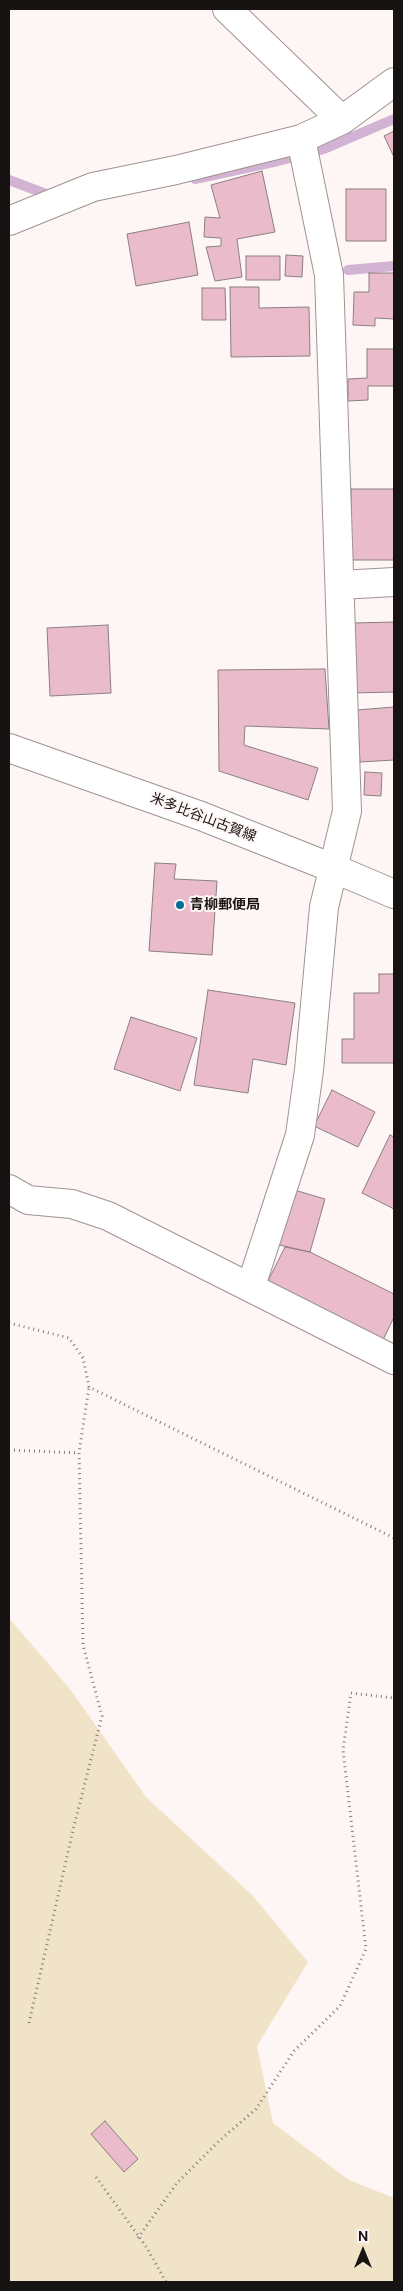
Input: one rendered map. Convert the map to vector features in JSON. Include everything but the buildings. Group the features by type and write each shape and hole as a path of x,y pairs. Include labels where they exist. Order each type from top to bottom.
{"street":[{"path":"228,9 342,120"},
{"path":"9,221 93,187 185,168 301,139 342,120 394,82"},
{"path":"251,1286 300,1134 309,1070 324,907 335,869 347,811 329,275 301,139"},
{"path":"340,585 394,582"},
{"name":"米多比谷山古賀線","path":"9,748 201,816 394,894"},
{"path":"9,1188 28,1200 72,1204 108,1216 251,1286 394,1360"}],"path":[{"path":"9,1322 69,1338 82,1358 89,1387 79,1453 83,1645 102,1716 74,1826 29,2023"},
{"path":"89,1387 394,1538"},
{"path":"9,1450 79,1453"},
{"path":"138,2238 177,2183 219,2141 256,2109 294,2051 340,2006 366,1949 344,1750 350,1693 394,1698"},
{"path":"96,2177 147,2248 166,2282"}],"shaded area":[{"path":"9,1618 70,1689 146,1797 252,1895 308,1962 257,2046 273,2123 349,2180 394,2198 394,2282 9,2282"}],"waterway":[{"path":"195,179 324,149 394,119"},
{"path":"9,180 54,197"},
{"path":"348,270 394,266"}],"place":[{"name":"青柳郵便局","path":"180,905"}]}
